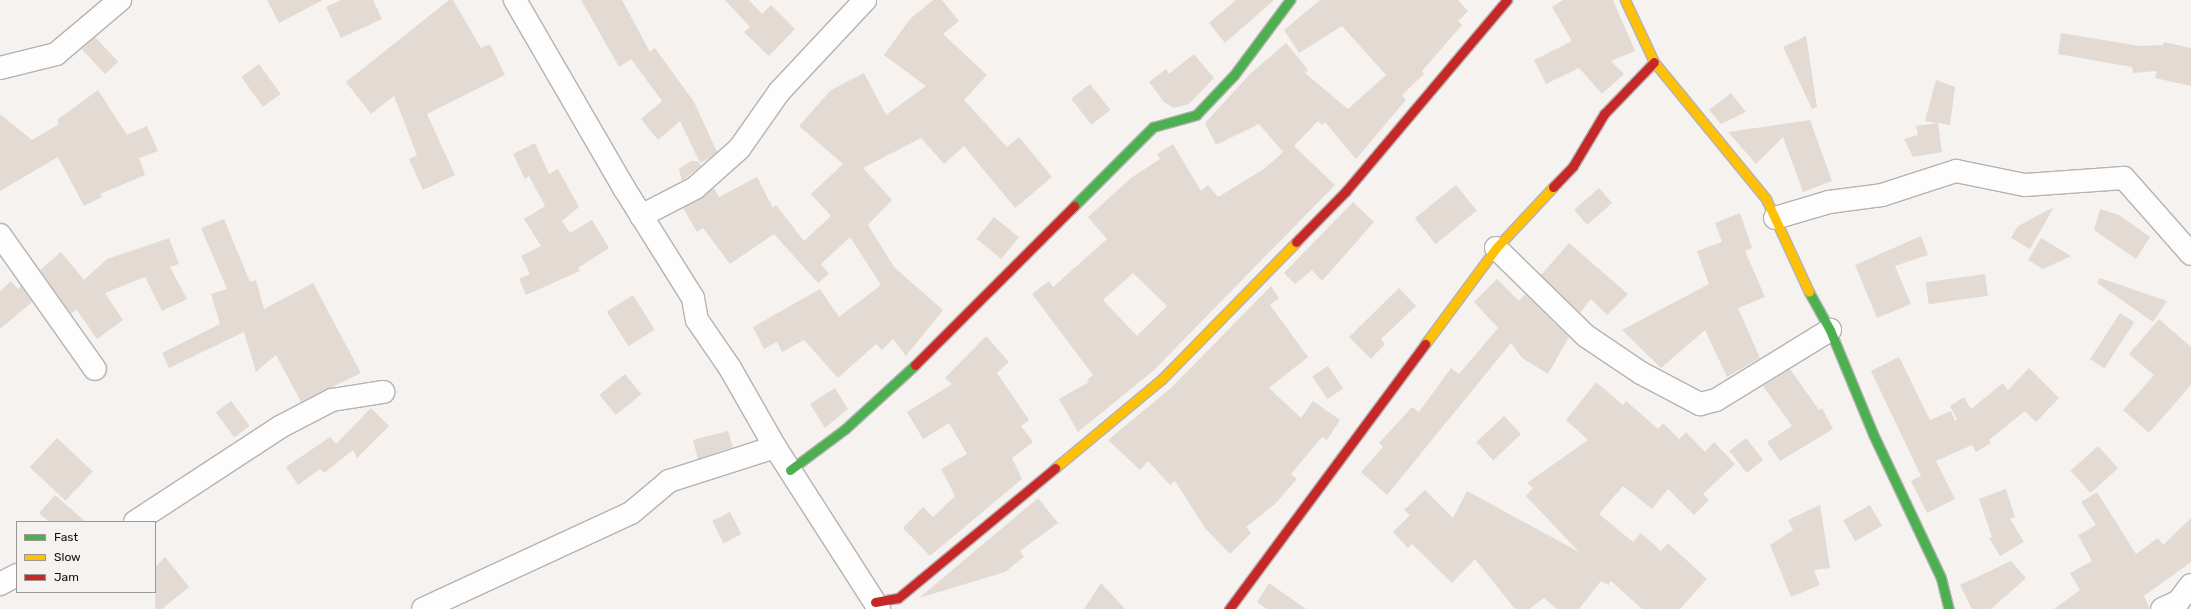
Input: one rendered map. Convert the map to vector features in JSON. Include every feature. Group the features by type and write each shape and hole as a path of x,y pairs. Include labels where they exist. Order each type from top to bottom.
{"street":[{"path":"0,68 56,54 120,0"},
{"path":"515,0 641,216 694,298 697,320 730,368 775,448 877,606 898,598 1162,379 1346,191 1507,0"},
{"path":"641,216 695,188 739,149 779,92 866,0"},
{"path":"790,470 845,429 919,362 1153,127 1196,115 1234,75 1290,0"},
{"path":"1625,0 1654,62 1766,198 1819,315 1830,330 1873,434 1941,578 1949,609"},
{"path":"1228,609 1496,248 1573,166 1604,114 1654,62"},
{"path":"1775,218 1830,202 1882,195 1956,171 2025,185 2124,178 2191,254"},
{"path":"0,235 95,369"},
{"path":"1496,248 1586,336 1641,373 1700,404 1716,400 1830,330"},
{"path":"138,521 280,427 332,400 383,392"},
{"path":"423,609 631,513 669,481 775,448"},
{"path":"0,584 16,576"},
{"path":"2177,606 2191,585"}],"building":[{"path":"267,0 323,0 279,23"},
{"path":"341,0 373,0 382,19 341,38 326,7"},
{"path":"449,0 453,0 481,48 490,44 505,75 427,114 455,175 423,190 409,159 417,155 394,96 371,114 346,82"},
{"path":"581,0 622,0 650,52 655,48 694,102 717,152 710,158 700,163 680,121 658,140 641,119 662,101 631,59 619,67"},
{"path":"725,0 749,0 762,14 771,5 795,29 769,56 744,32 750,27"},
{"path":"933,0 942,0 959,21 943,34 987,75 964,100 1007,147 1019,137 1052,177 1015,208 964,146 944,164 921,138 863,168 892,200 868,225 894,267 943,310 906,356 893,339 882,350 876,344 838,378 804,340 782,352 777,342 764,349 753,327 820,289 839,317 881,285 850,237 821,264 829,274 818,283 774,234 730,264 703,228 697,232 683,208 714,188 719,197 757,177 773,208 776,205 804,241 831,216 811,194 843,164 799,126 831,90 864,73 886,115 926,86 884,55 910,19"},
{"path":"1236,0 1274,0 1225,43 1209,23"},
{"path":"1320,0 1458,0 1468,11 1458,21 1462,25 1422,71 1424,74 1402,95 1406,100 1356,159 1325,122 1322,125 1318,121 1294,146 1335,185 1154,370 1078,432 1059,399 1089,382 1087,380 1093,375 1032,294 1049,281 1053,287 1107,239 1088,217 1131,178 1160,159 1157,154 1173,144 1201,191 1208,185 1218,197 1264,169 1283,152 1259,124 1216,145 1205,123 1251,73 1286,43 1308,70 1305,73 1348,109 1386,75 1342,26 1299,53 1284,30","holes":["1133,273 1167,306 1137,336 1103,300"]},
{"path":"1563,0 1613,0 1635,51 1611,61 1624,74 1602,94 1579,68 1546,84 1534,60 1572,41 1552,7"},
{"path":"2061,33 2140,46 2163,45 2164,42 2191,48 2191,86 2155,78 2157,71 2133,73 2132,67 2058,54"},
{"path":"1806,36 1817,107 1812,109 1783,47"},
{"path":"95,37 118,62 105,74 82,49"},
{"path":"1194,54 1214,78 1189,104 1174,108 1164,102 1149,82 1166,69 1169,74"},
{"path":"259,64 281,94 263,107 241,77"},
{"path":"1936,80 1955,87 1950,125 1925,121"},
{"path":"1090,84 1110,110 1091,125 1071,99"},
{"path":"98,90 127,135 147,126 158,151 139,158 145,175 100,194 102,197 84,206 58,157 0,191 0,114 32,140 59,124 57,120"},
{"path":"1731,93 1746,112 1721,124 1709,110"},
{"path":"1810,120 1832,181 1803,192 1783,137 1756,164 1728,132"},
{"path":"1938,123 1942,152 1913,157 1904,139 1918,135 1916,126"},
{"path":"535,143 549,174 558,169 579,207 562,221 570,233 592,220 609,248 578,268 580,271 526,295 519,279 530,274 521,256 541,246 524,219 545,206 529,176 525,179 513,154"},
{"path":"691,161 698,161 701,166 682,181 679,169"},
{"path":"1456,185 1477,211 1436,244 1415,218"},
{"path":"1599,188 1612,203 1587,225 1574,210"},
{"path":"1353,202 1374,222 1322,281 1312,270 1295,284 1284,273"},
{"path":"2054,207 2030,249 2011,238 2018,226"},
{"path":"2100,209 2119,215 2150,237 2136,259 2094,230"},
{"path":"1740,213 1752,248 1745,251 1765,297 1738,308 1760,358 1727,377 1705,330 1661,368 1622,330 1709,284 1697,251 1722,242 1715,223"},
{"path":"994,217 1019,237 1001,259 976,239"},
{"path":"224,219 250,282 256,280 264,309 313,283 361,373 301,402 276,355 256,372 244,332 169,368 162,353 220,324 211,294 227,289 201,228"},
{"path":"1921,236 1928,255 1895,266 1911,304 1877,318 1855,265"},
{"path":"169,238 179,264 170,267 187,299 162,311 145,277 105,293 123,320 97,339 76,309 71,314 40,270 61,252 84,280 107,259"},
{"path":"2041,238 2071,256 2043,269 2028,260"},
{"path":"1569,243 1628,294 1607,315 1591,299 1580,313 1541,275"},
{"path":"1985,274 1988,296 1929,304 1926,282"},
{"path":"2100,278 2167,301 2153,322 2097,283"},
{"path":"1497,279 1519,301 1525,294 1569,337 1548,374 1522,358 1511,343 1387,495 1361,472 1383,447 1379,443 1412,407 1419,412 1451,368 1459,374 1498,328 1474,302"},
{"path":"11,281 18,289 21,286 32,302 0,329 0,291"},
{"path":"1271,286 1279,298 1270,305 1308,357 1269,388 1301,418 1313,401 1340,420 1327,440 1322,437 1291,474 1297,479 1275,504 1246,527 1251,533 1230,554 1205,528 1175,481 1170,485 1148,461 1140,470 1108,440 1171,388"},
{"path":"1399,288 1416,306 1381,339 1385,344 1371,359 1349,337"},
{"path":"633,295 655,330 628,346 607,311"},
{"path":"2120,313 2134,322 2104,368 2090,359"},
{"path":"2159,319 2191,347 2191,385 2149,433 2123,410 2154,375 2129,354"},
{"path":"986,336 1009,362 997,373 1029,420 1021,426 1033,442 1012,458 1022,479 930,556 903,528 923,507 933,517 955,496 941,469 967,454 949,423 923,439 907,412 952,384 945,378"},
{"path":"1899,357 1930,420 1951,411 1955,421 1957,419 1950,406 1964,397 1971,409 2003,383 2008,390 2029,368 2059,398 2036,422 2025,411 1989,440 1991,443 1976,452 1972,445 1936,461 1955,499 1927,513 1911,481 1921,476 1871,371"},
{"path":"1328,366 1343,388 1327,399 1312,377"},
{"path":"1790,369 1819,410 1822,408 1833,429 1780,461 1767,442 1792,426 1763,386"},
{"path":"625,374 641,394 616,415 599,395"},
{"path":"1596,382 1623,405 1626,401 1658,429 1663,423 1679,439 1686,432 1705,452 1714,442 1735,464 1703,494 1709,500 1694,515 1668,489 1652,509 1623,486 1599,514 1633,542 1641,533 1661,551 1668,543 1707,579 1680,609 1642,609 1611,581 1608,585 1601,581 1579,609 1557,609 1544,598 1529,609 1515,609 1475,559 1452,583 1412,544 1408,548 1393,532 1410,515 1404,510 1425,490 1453,518 1467,491 1579,552 1526,496 1533,488 1527,483 1588,440 1566,420"},
{"path":"835,388 848,409 825,428 810,404"},
{"path":"231,401 250,426 234,437 216,412"},
{"path":"371,408 389,426 357,458 353,450 324,473 320,469 298,485 286,467 330,437 336,444"},
{"path":"1504,416 1521,434 1493,460 1476,442"},
{"path":"728,431 733,447 698,459 693,440"},
{"path":"57,438 93,471 66,501 30,467"},
{"path":"1746,438 1763,460 1747,473 1729,451"},
{"path":"2098,446 2118,468 2091,493 2071,471"},
{"path":"2006,489 2015,517 2010,519 2024,542 2000,556 1989,538 1992,537 1979,499"},
{"path":"2097,492 2136,554 2158,538 2163,545 2191,518 2191,562 2144,596 2150,609 2054,609 2080,590 2070,573 2092,561 2078,535 2096,525 2081,502"},
{"path":"55,495 85,521 48,521 39,513"},
{"path":"1038,498 1058,523 1020,551 1024,557 1005,572 919,598"},
{"path":"1820,505 1830,568 1814,570 1820,585 1791,597 1770,545 1793,530 1788,520"},
{"path":"1870,505 1882,526 1855,541 1843,520"},
{"path":"730,512 741,534 724,543 712,521"},
{"path":"165,557 189,587 162,609 155,609 156,566"},
{"path":"2011,561 2026,578 1991,609 1972,609 1960,585"},
{"path":"1101,583 1125,609 1084,609"},
{"path":"1269,583 1306,609 1267,609 1257,602"}],"traffic: fast":[{"path":"1074,206 1153,127 1196,115 1234,75 1290,0"},
{"path":"1809,292 1830,330 1873,434 1941,578 1949,609"},
{"path":"790,470 845,429 915,365"}],"traffic: slow":[{"path":"1625,0 1654,62 1766,199 1809,292"},
{"path":"1425,344 1496,248 1553,187"},
{"path":"1055,468 1162,379 1296,242"}],"traffic: jam":[{"path":"1296,242 1346,191 1507,0"},
{"path":"1553,187 1573,166 1604,114 1654,62"},
{"path":"915,365 1074,206"},
{"path":"1229,609 1425,344"},
{"path":"875,602 898,598 1055,468"}]}
